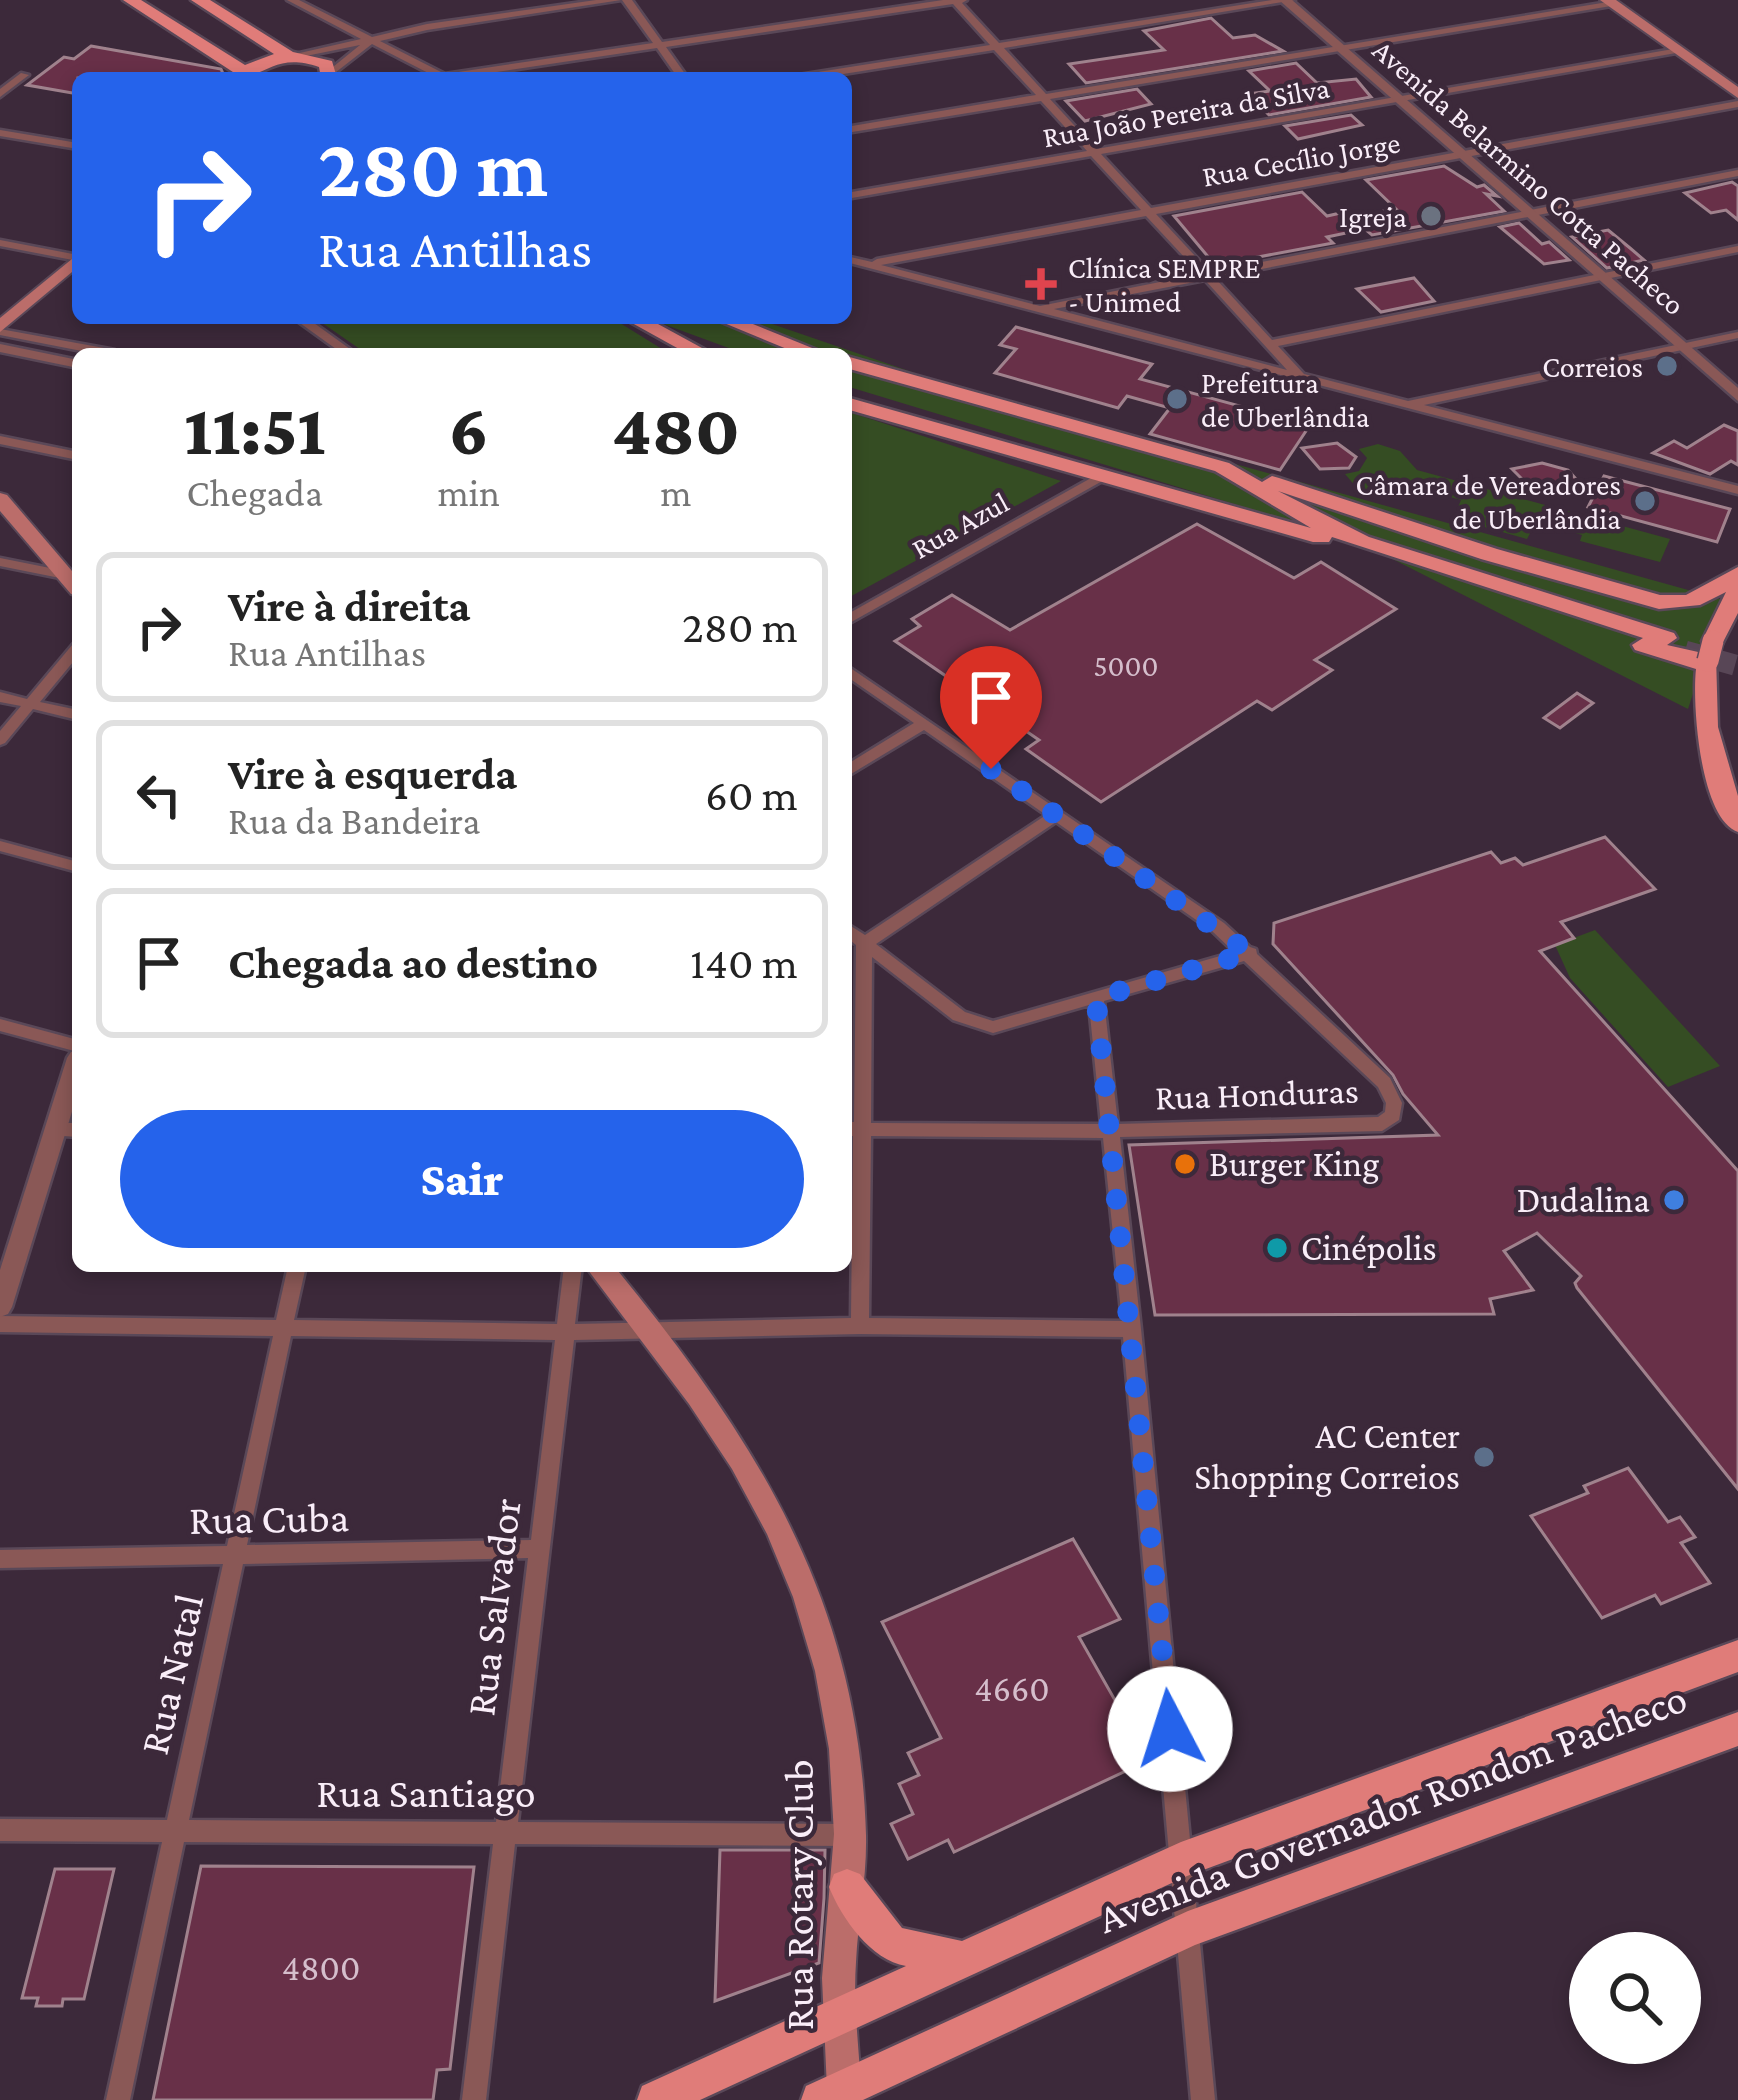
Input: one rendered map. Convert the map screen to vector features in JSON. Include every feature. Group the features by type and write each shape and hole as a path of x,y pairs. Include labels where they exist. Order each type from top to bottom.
{"main road":[{"path":"131,0 238,72"},
{"path":"199,0 292,57"},
{"path":"1631,0 1738,74"},
{"path":"1609,2 1738,94"},
{"path":"247,72 268,60 292,57 318,60 327,72"},
{"path":"0,314 72,261"},
{"path":"0,330 72,261"},
{"path":"644,324 691,348"},
{"path":"735,324 799,348"},
{"path":"755,333 765,342 764,348"},
{"path":"852,364 1222,467 1489,554 1659,602 1684,605 1697,601 1738,574"},
{"path":"852,405 1176,495 1665,641 1361,542 1320,524 1222,467"},
{"path":"990,443 1028,448 1160,482 1178,472 1166,452"},
{"path":"1176,495 1319,545 1709,656"},
{"path":"0,499 72,583"},
{"path":"1738,590 1709,656 1702,712 1706,750 1738,824"},
{"name":"Rua Rotary Club","path":"603,1272 652,1330 775,1512 813,1602 841,1713 850,1835 839,1965 836,2096"},
{"name":"Avenida Governador Rondon Pacheco","path":"656,2100 1181,1860 1738,1656"},
{"name":"Avenida Governador Rondon Pacheco","path":"836,2096 1188,1929 1738,1729"},
{"path":"847,1887 892,1945 963,1958"}],"street":[{"path":"292,0 434,72"},
{"path":"292,57 383,35 616,0"},
{"path":"627,0 679,72"},
{"path":"478,72 957,0 1302,379"},
{"path":"837,72 1287,0"},
{"name":"Avenida Belarmino Cotta Pacheco","path":"1287,0 1738,396"},
{"path":"852,129 1609,2"},
{"path":"334,72 366,41"},
{"name":"Rua João Pereira da Silva","path":"852,195 1676,50"},
{"path":"0,70 19,74"},
{"path":"0,82 19,74"},
{"path":"0,94 19,74"},
{"name":"Rua Cecílio Jorge","path":"873,263 1738,104"},
{"path":"0,133 72,145"},
{"path":"1039,310 1738,173"},
{"path":"0,243 72,260"},
{"path":"1270,344 1738,249"},
{"path":"0,253 72,260"},
{"path":"852,260 1738,490"},
{"path":"307,324 340,348"},
{"path":"0,330 86,348"},
{"path":"1405,405 1738,335"},
{"path":"0,348 72,363"},
{"path":"0,440 72,455"},
{"path":"0,449 72,465"},
{"name":"Rua Azul","path":"852,618 1100,477"},
{"path":"0,562 72,583"},
{"path":"0,740 72,654"},
{"path":"852,673 1250,953"},
{"path":"0,698 72,714"},
{"path":"852,768 926,723"},
{"path":"860,1326 855,965 864,944 1056,815"},
{"path":"0,846 72,865"},
{"path":"852,934 974,1024 1011,1024 1250,953"},
{"name":"Rua Honduras","path":"854,1130 1110,1131 1382,1124 1393,1115 1394,1103 1384,1083 1250,953"},
{"path":"1096,998 1132,1329 1203,2100"},
{"path":"0,1024 72,1044"},
{"path":"0,1307 67,1130 72,1097"},
{"name":"Rua Natal","path":"118,2100 239,1554 296,1272"},
{"name":"Rua Salvador","path":"474,2100 572,1272"},
{"path":"0,1324 565,1332 860,1326 1132,1329"},
{"name":"Rua Cuba","path":"0,1559 539,1549"},
{"name":"Rua Santiago","path":"0,1830 850,1835"}],"green space":[{"path":"324,324 622,324 660,348 358,348"},
{"path":"663,324 772,324 842,348 729,348"},
{"path":"852,351 941,382 1724,600 1688,709 1359,542 852,388"},
{"path":"852,413 1061,481 852,596"},
{"path":"1378,444 1400,451 1417,470 1670,539 1660,562 1580,541 1582,535 1536,522 1527,539 1474,524 1458,507 1461,500 1406,485 1362,494 1345,474 1359,471 1367,458 1359,449"},
{"path":"1595,930 1720,1066 1668,1087 1570,978 1555,945"}],"building":[{"path":"1211,18 1233,38 1255,35 1283,51 1086,83 1069,64 1164,50 1144,31"},
{"path":"91,46 222,72 72,72 72,93 27,85 64,57 74,59"},
{"path":"1296,63 1317,83 1356,79 1371,97 1269,115 1248,94 1270,91 1249,71"},
{"path":"1137,89 1151,104 1085,121 1066,101"},
{"path":"1351,115 1362,125 1298,139 1285,126"},
{"path":"1444,166 1477,187 1484,185 1497,196 1486,194 1504,211 1372,235 1365,229 1327,237 1333,243 1215,265 1174,216 1302,192 1327,216 1396,209 1366,180"},
{"path":"1732,182 1738,186 1738,220 1726,210 1711,213 1685,193"},
{"path":"1519,223 1569,260 1544,264 1500,227"},
{"path":"1608,230 1644,260 1607,268 1572,237"},
{"path":"1414,278 1434,301 1381,312 1357,289"},
{"name":"Prefeitura de Uberlândia","path":"1016,327 1152,364 1140,379 1310,425 1280,470 1150,434 1170,408 1127,396 1118,408 995,373 1016,349 1000,345"},
{"path":"1724,425 1738,431 1738,465 1731,461 1710,474 1653,453 1674,441 1687,448"},
{"path":"1337,443 1356,457 1349,468 1320,469 1302,448"},
{"path":"1542,463 1568,470 1585,489 1552,495 1532,489 1512,469"},
{"name":"Câmara de Vereadores de Uberlândia","path":"1604,476 1730,509 1717,542 1588,507"},
{"path":"1197,524 1294,578 1321,562 1396,609 1315,660 1332,670 1272,710 1257,701 1101,802 1026,749 1039,740 895,641 920,626 912,619 952,595 1010,630"},
{"path":"1577,693 1593,703 1560,728 1544,718"},
{"path":"1605,837 1655,889 1561,922 1574,938 1540,951 1738,1171 1738,1489 1577,1288 1581,1276 1537,1233 1504,1251 1533,1290 1490,1299 1494,1314 1155,1315 1129,1145 1438,1135 1393,1075 1273,944 1274,923 1491,852 1501,863 1515,858 1523,865"},
{"path":"1628,1468 1668,1522 1680,1517 1695,1537 1681,1543 1710,1583 1661,1604 1655,1595 1602,1618 1531,1516 1588,1493 1584,1486"},
{"path":"1073,1539 1120,1619 1079,1637 1149,1760 954,1852 948,1840 908,1859 891,1824 913,1814 899,1784 919,1775 908,1753 941,1738 882,1622"},
{"path":"720,1850 825,1850 824,1898 819,1963 715,2001"},
{"path":"201,1866 474,1867 450,2069 437,2070 433,2100 153,2100"},
{"path":"55,1869 114,1869 84,1999 63,1999 62,2006 36,2006 38,1998 22,1998"}],"tunnel":[{"path":"1685,651 1738,666"}],"place":[{"name":"Igreja","path":"1431,216"},
{"name":"Clínica SEMPRE - Unimed","path":"1041,284"},
{"name":"Correios","path":"1667,366"},
{"name":"Prefeitura de Uberlândia","path":"1177,399"},
{"name":"Câmara de Vereadores de Uberlândia","path":"1645,501"},
{"name":"Burger King","path":"1185,1164"},
{"name":"Dudalina","path":"1674,1200"},
{"name":"Cinépolis","path":"1277,1248"},
{"name":"AC Center Shopping Correios","path":"1484,1457"}],"route":[{"path":"991,769 1250,953 1096,998 1170,1729"}]}
